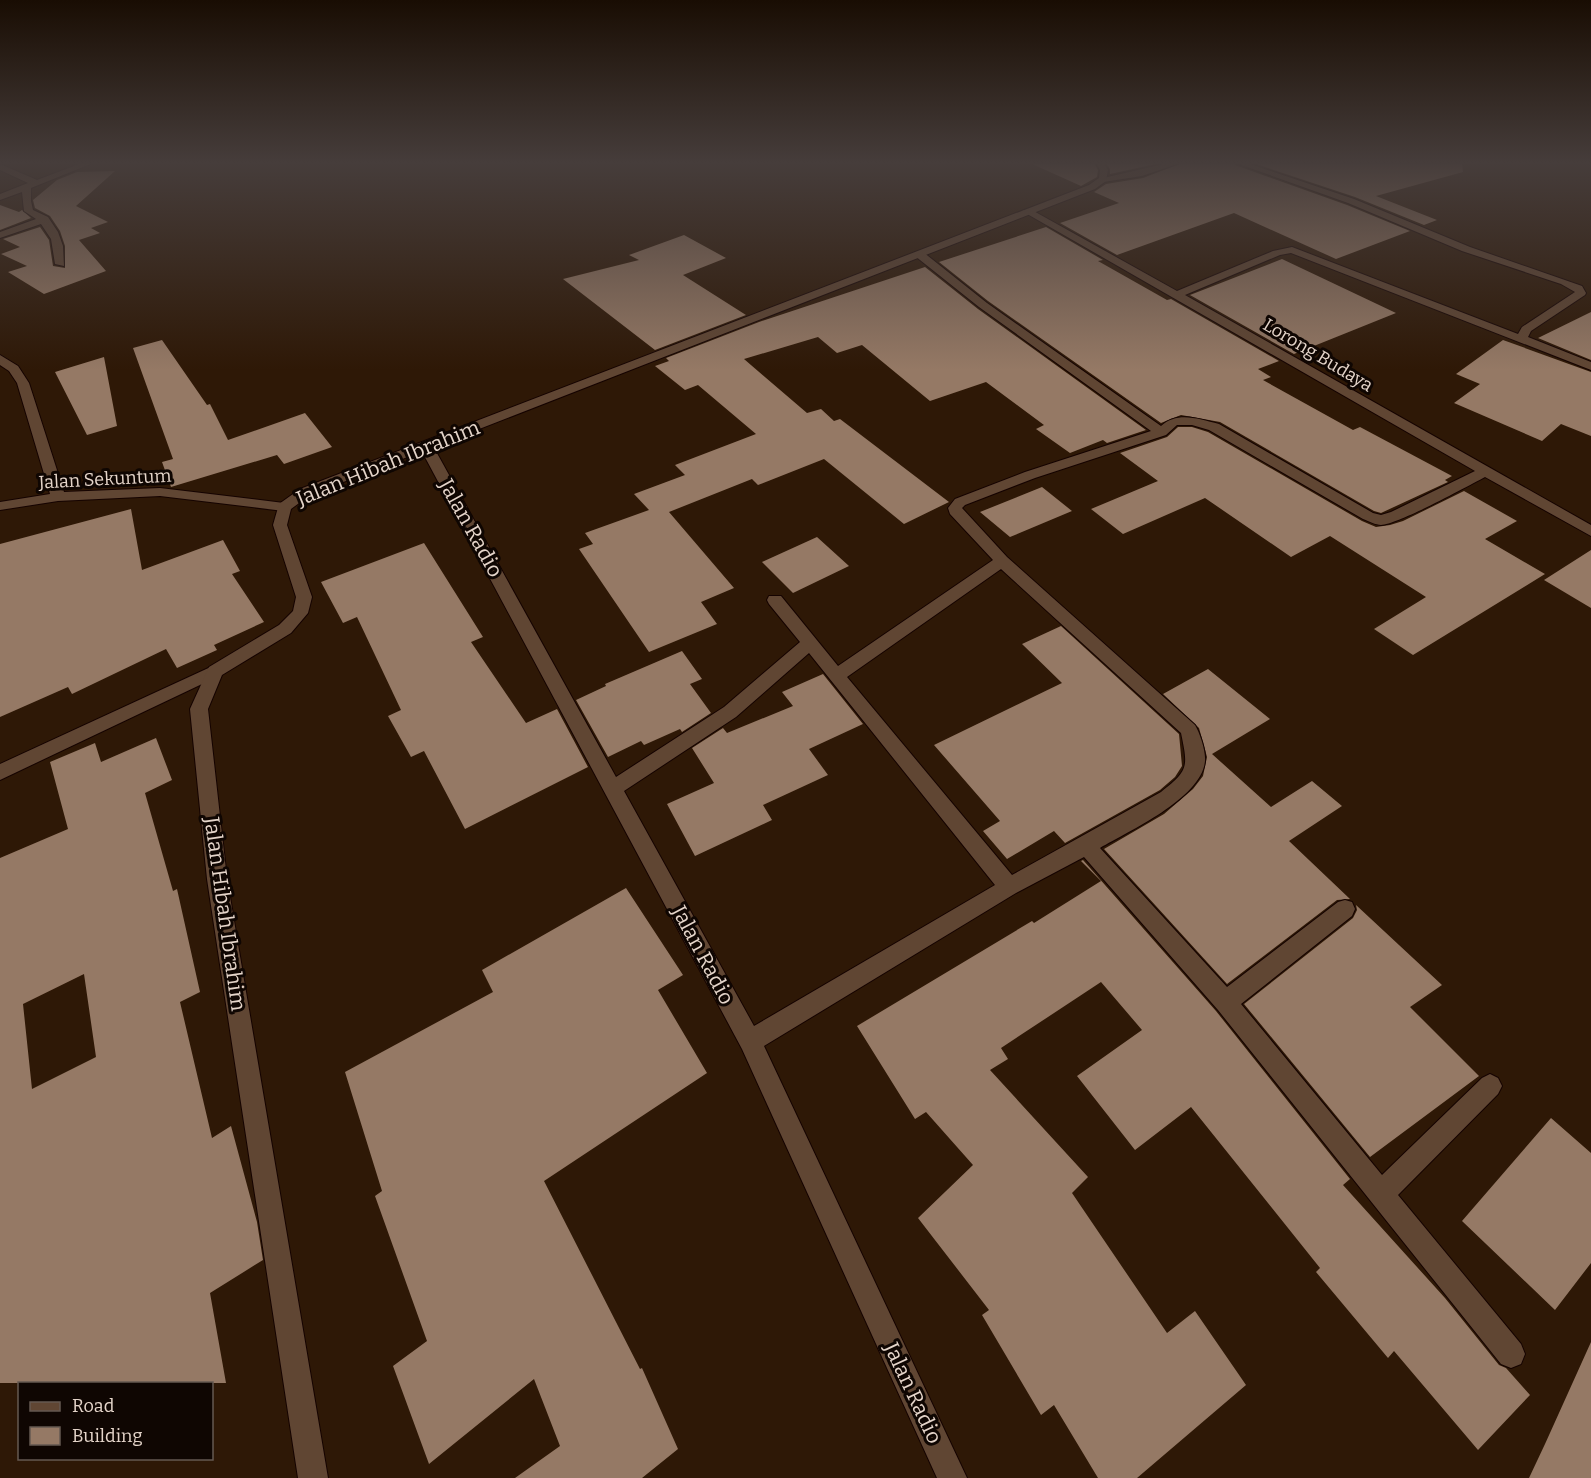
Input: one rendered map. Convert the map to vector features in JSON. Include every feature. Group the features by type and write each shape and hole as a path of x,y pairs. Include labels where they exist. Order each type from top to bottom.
{"street":[{"path":"53,232 59,243 60,264"},
{"name":"Jalan Hibah Ibrahim","path":"313,1478 217,879 200,709 215,671 285,629 300,613 304,597 280,525 284,507 305,492 974,232"},
{"name":"Lorong Budaya","path":"1064,232 1591,531"},
{"path":"1426,232 1578,288 1581,293 1526,330 1522,339"},
{"path":"1176,295 1277,253 1292,250 1591,366"},
{"path":"919,254 983,306 1161,432"},
{"path":"0,358 14,369 23,383 58,497"},
{"path":"750,1041 1009,887 1086,846 1168,798 1187,782 1196,761 1189,730 1002,561 957,514 955,508 960,502 1030,475 1161,432 1174,421 1192,421 1214,427 1368,516 1381,520 1487,471"},
{"name":"Jalan Radio","path":"426,446 750,1041 952,1478"},
{"name":"Jalan Sekuntum","path":"0,506 58,497 160,492 284,507"},
{"path":"836,676 1002,561"},
{"path":"776,600 1009,887"},
{"path":"614,789 730,712 810,643"},
{"path":"0,772 215,671"},
{"path":"1086,846 1226,1002 1511,1354"},
{"path":"1226,1002 1345,909"},
{"path":"1381,1194 1490,1086"}],"building":[{"path":"25,232 43,232 49,240 53,266 65,268 65,246 60,232 100,233 79,240 106,271 44,294 8,272 27,266 1,254 20,247 3,239"},
{"path":"1031,232 1055,232 1103,260 1098,261 1167,300 1171,299 1279,361 1258,369 1271,377 1263,380 1353,430 1360,427 1452,476 1445,480 1448,482 1381,513 1220,422 1181,415 1161,423 988,301 939,262"},
{"path":"1076,232 1181,232 1117,255"},
{"path":"1276,232 1407,232 1336,259"},
{"path":"684,235 726,258 683,275 746,315 655,350 563,279 639,260 629,255"},
{"path":"1282,259 1396,313 1294,354 1190,295"},
{"path":"925,267 978,309 1146,430 1107,443 1103,440 1070,453 1036,429 1044,425 986,382 930,401 862,345 837,353 818,337 744,359 807,413 821,409 834,421 840,419 949,502 904,524 824,459 758,485 752,479 669,512 734,588 701,602 717,624 649,652 579,549 593,544 585,533 649,510 634,494 685,475 675,465 756,434 698,385 685,390 655,366 669,361 666,358 759,322"},
{"path":"1591,312 1591,360 1538,338"},
{"path":"162,340 207,405 210,404 228,440 305,413 332,447 284,464 277,455 171,487 162,462 173,459 133,348"},
{"path":"1503,340 1591,372 1591,436 1561,424 1542,441 1454,403 1480,384 1456,374"},
{"path":"104,357 117,426 87,435 55,372"},
{"path":"1178,427 1192,427 1208,432 1376,527 1403,521 1464,491 1517,521 1485,539 1545,574 1413,655 1374,629 1426,597 1330,536 1291,557 1205,498 1123,534 1091,509 1158,481 1120,453 1167,437"},
{"path":"1042,487 1072,511 1010,537 980,512"},
{"path":"131,509 142,570 223,540 240,571 232,574 264,622 214,645 217,650 177,668 166,649 72,694 68,687 0,717 0,544"},
{"path":"817,537 849,566 793,593 762,562"},
{"path":"424,543 483,637 471,642 526,723 557,709 588,767 465,829 424,751 411,757 388,716 401,710 357,617 343,623 321,582"},
{"path":"1591,550 1591,608 1544,580"},
{"path":"1061,626 1179,734 1182,766 1175,777 1160,790 1065,843 1054,831 1007,859 983,831 1000,821 934,745 1062,683 1022,644"},
{"path":"682,651 702,679 690,684 711,713 682,732 680,729 644,745 641,741 608,757 576,700 606,686 605,684"},
{"path":"1208,669 1270,719 1212,754 1271,807 1312,781 1342,806 1289,841 1350,899 1337,900 1227,984 1104,849 1164,814 1193,789 1203,776 1207,757 1199,728 1163,694"},
{"path":"823,674 863,724 809,749 828,775 763,805 772,820 695,856 667,804 714,783 692,748 723,728 727,733 793,706 782,692"},
{"path":"156,738 172,780 145,793 173,891 177,889 200,992 180,1002 212,1138 231,1126 257,1222 263,1260 210,1293 226,1383 0,1383 0,858 68,829 50,762 95,743 101,762","holes":["84,974 96,1057 32,1089 23,1004"]},
{"path":"1083,860 1216,1011 1350,1179 1343,1185 1445,1298 1499,1365 1506,1368 1530,1395 1478,1450 1394,1351 1388,1358 1316,1272 1320,1268 1191,1107 1135,1150 1077,1076 1142,1030 1101,982 1001,1048 1008,1059 990,1070 1088,1177 1072,1193 1167,1333 1195,1311 1246,1385 1137,1478 1098,1478 1054,1405 1041,1415 982,1315 989,1310 918,1218 973,1165 926,1112 915,1119 857,1026 1032,921 1034,923 1101,881 1081,861"},
{"path":"626,888 683,975 658,990 707,1073 544,1181 640,1369 642,1368 678,1449 642,1478 515,1478 560,1446 534,1379 429,1464 393,1366 427,1341 375,1196 382,1191 345,1072 493,992 482,970"},
{"path":"1356,905 1442,985 1410,1007 1479,1076 1370,1157 1244,1004 1353,918 1357,910"},
{"path":"1551,1118 1591,1153 1591,1263 1555,1310 1462,1221"},
{"path":"1591,1342 1591,1478 1529,1478 1545,1444"}]}
